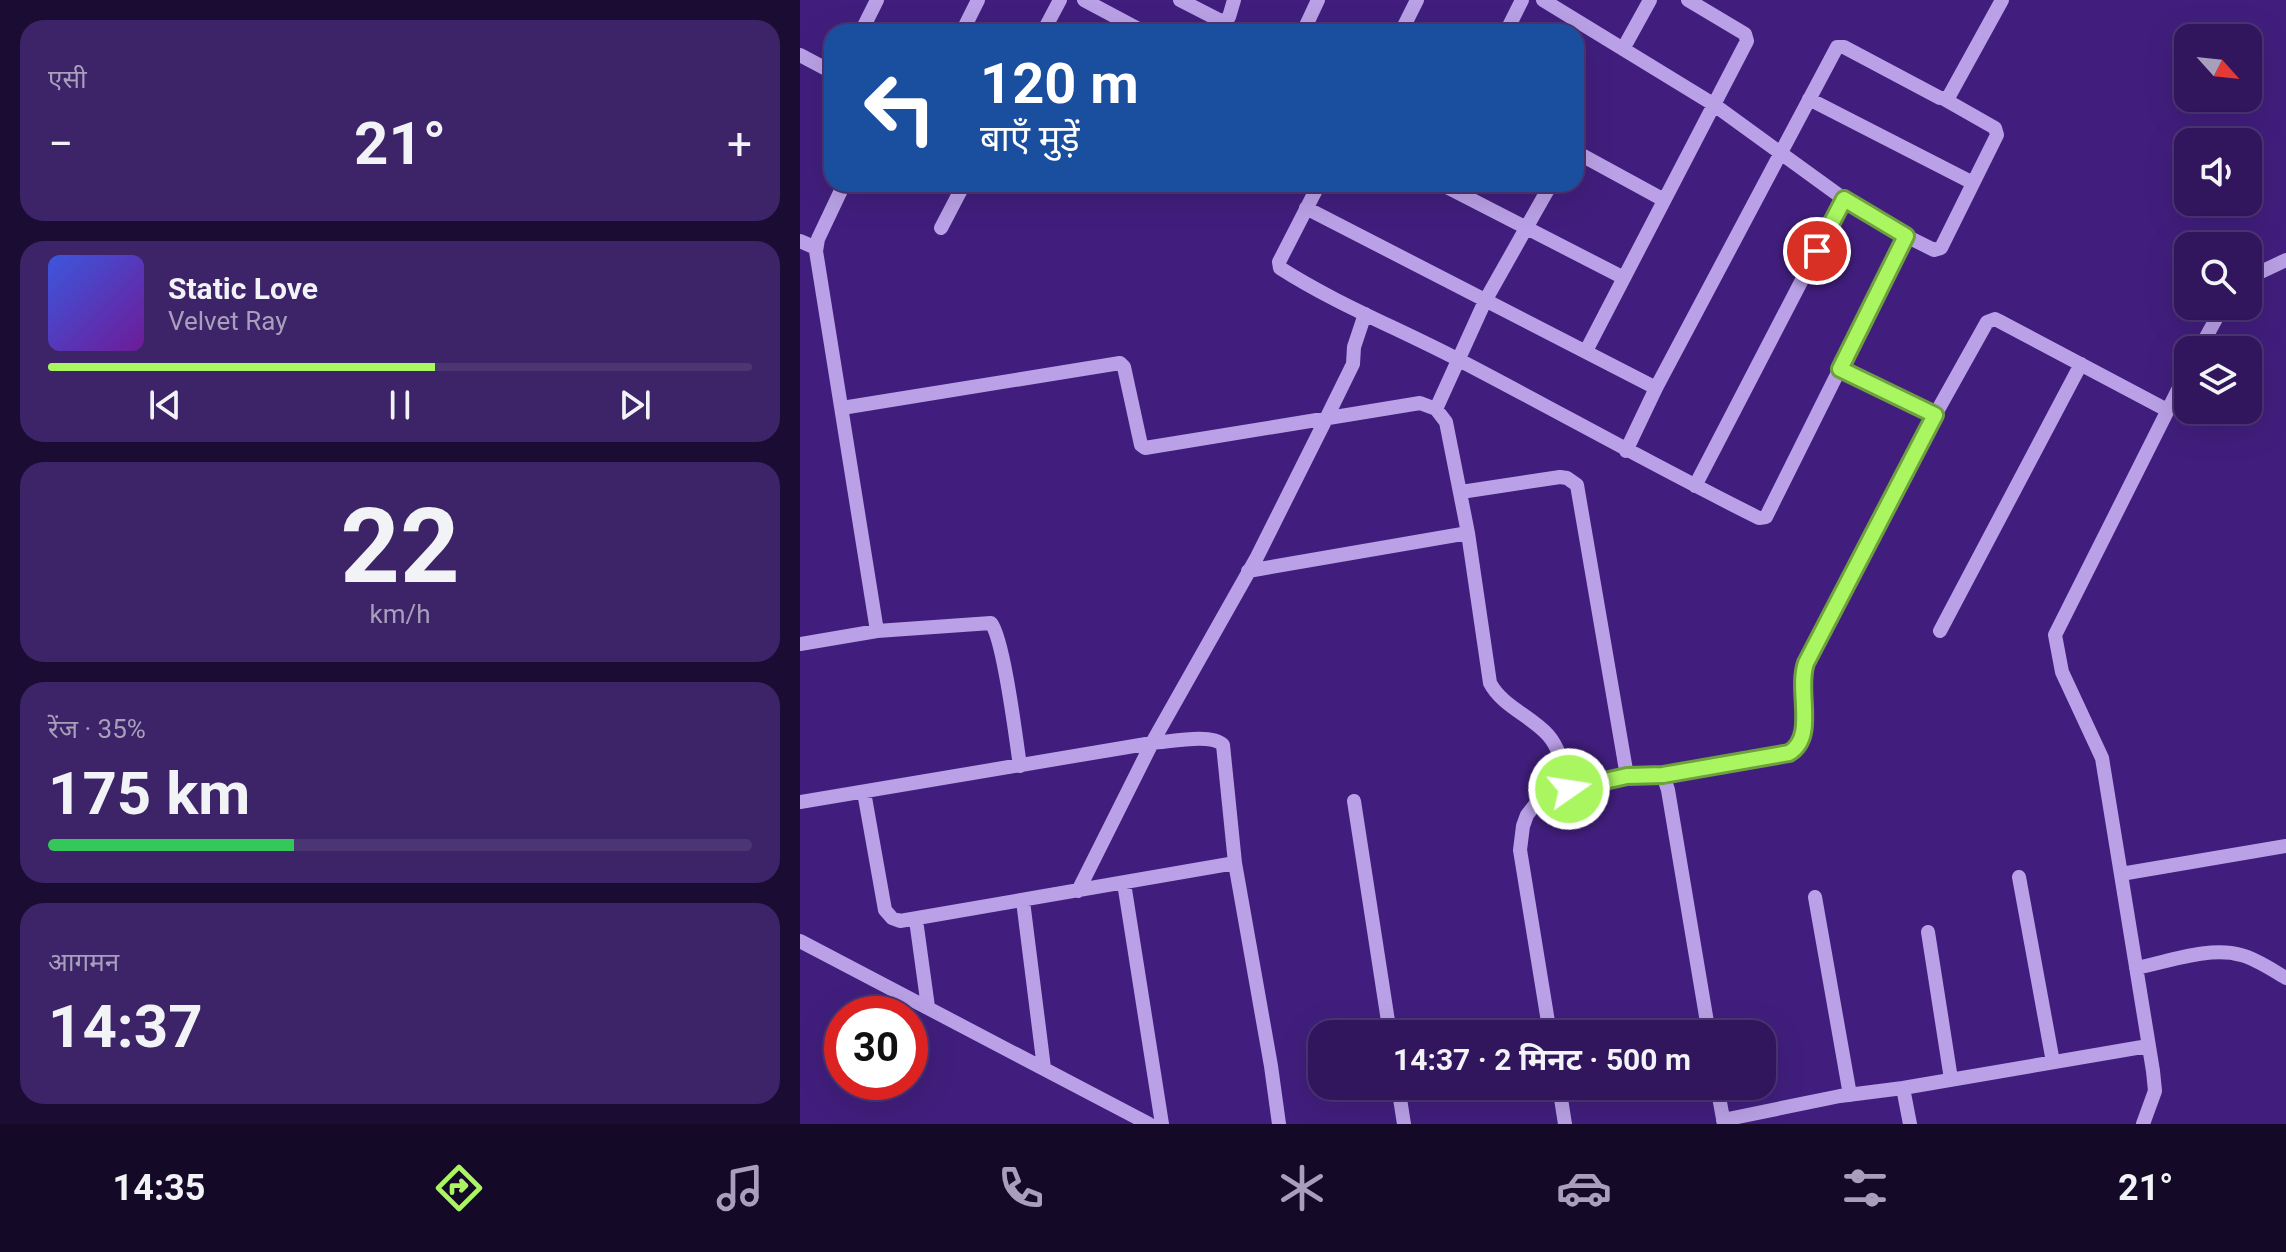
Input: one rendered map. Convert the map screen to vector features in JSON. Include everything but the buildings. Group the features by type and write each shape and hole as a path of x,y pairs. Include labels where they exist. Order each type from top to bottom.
{"street":[{"path":"865,24 877,0"},
{"path":"966,24 978,0"},
{"path":"1047,24 1060,0"},
{"path":"1084,0 1129,24"},
{"path":"1180,0 1223,22 1229,17 1234,0"},
{"path":"1307,24 1318,0"},
{"path":"1405,24 1417,0"},
{"path":"1510,24 1522,0"},
{"path":"1543,0 1582,24"},
{"path":"1623,49 1650,0"},
{"path":"1586,351 1747,41 1747,36 1688,0"},
{"path":"1944,99 1950,96 2002,0"},
{"path":"1584,25 1713,104 1780,154 1844,199 1934,250 1940,249 1997,131 1944,99 1841,46 1837,47 1809,99 1780,154 1656,388 1626,451"},
{"path":"800,55 824,68"},
{"path":"1809,99 1973,183"},
{"path":"1584,156 1664,200"},
{"path":"840,192 816,248 877,631"},
{"path":"941,228 959,192"},
{"path":"1315,192 1279,265 1365,314 1458,359 1626,451 1759,518 1766,517 1906,236"},
{"path":"1457,192 1624,278"},
{"path":"1436,409 1485,301 1546,192"},
{"path":"1695,486 1844,199"},
{"path":"1306,208 1656,388"},
{"path":"800,241 816,248"},
{"path":"2262,271 2286,260"},
{"path":"1078,891 1152,743 1248,571 1326,419 1353,364 1354,347 1365,314"},
{"path":"1548,1020 1520,850 1527,815 1538,801 1569,789 1627,776 1663,775 1789,753 1799,746 1804,735 1801,682 1806,663 1987,322 1999,321 2167,410"},
{"path":"842,408 1120,363 1124,367 1141,445 1145,448 1420,403 1436,409 1446,422 1461,492 1490,683 1497,694 1550,738 1559,753 1569,789"},
{"path":"1940,631 2081,364"},
{"path":"1840,369 1935,415"},
{"path":"2143,1124 2155,1091 2102,758 2062,672 2055,635 2174,397"},
{"path":"1461,492 1560,477 1577,485 1627,776"},
{"path":"1248,571 1468,533"},
{"path":"800,644 877,631 985,622 993,624 1000,647 1020,766"},
{"path":"800,802 1152,743 1209,738 1219,741 1223,745 1235,863 1279,1124"},
{"path":"1663,775 1707,1020"},
{"path":"864,792 885,910 900,921 1235,863"},
{"path":"1354,801 1388,1020"},
{"path":"2121,874 2286,846"},
{"path":"2019,877 2053,1062"},
{"path":"1124,883 1162,1124"},
{"path":"1815,897 1850,1095"},
{"path":"1023,901 1044,1068"},
{"path":"916,920 926,996"},
{"path":"1928,932 1951,1079"},
{"path":"800,941 907,996"},
{"path":"2136,968 2208,953 2231,953 2254,959 2286,978"},
{"path":"928,1007 1149,1124"},
{"path":"1720,1100 1724,1122 1850,1095 2148,1046"},
{"path":"1903,1088 1910,1124"},
{"path":"1400,1100 1404,1124"},
{"path":"1561,1100 1565,1124"}],"route":[{"path":"1569,789 1627,776 1663,775 1789,753 1802,741 1801,682 1806,663 1935,415 1840,369 1906,236 1844,199 1817,251"}]}
